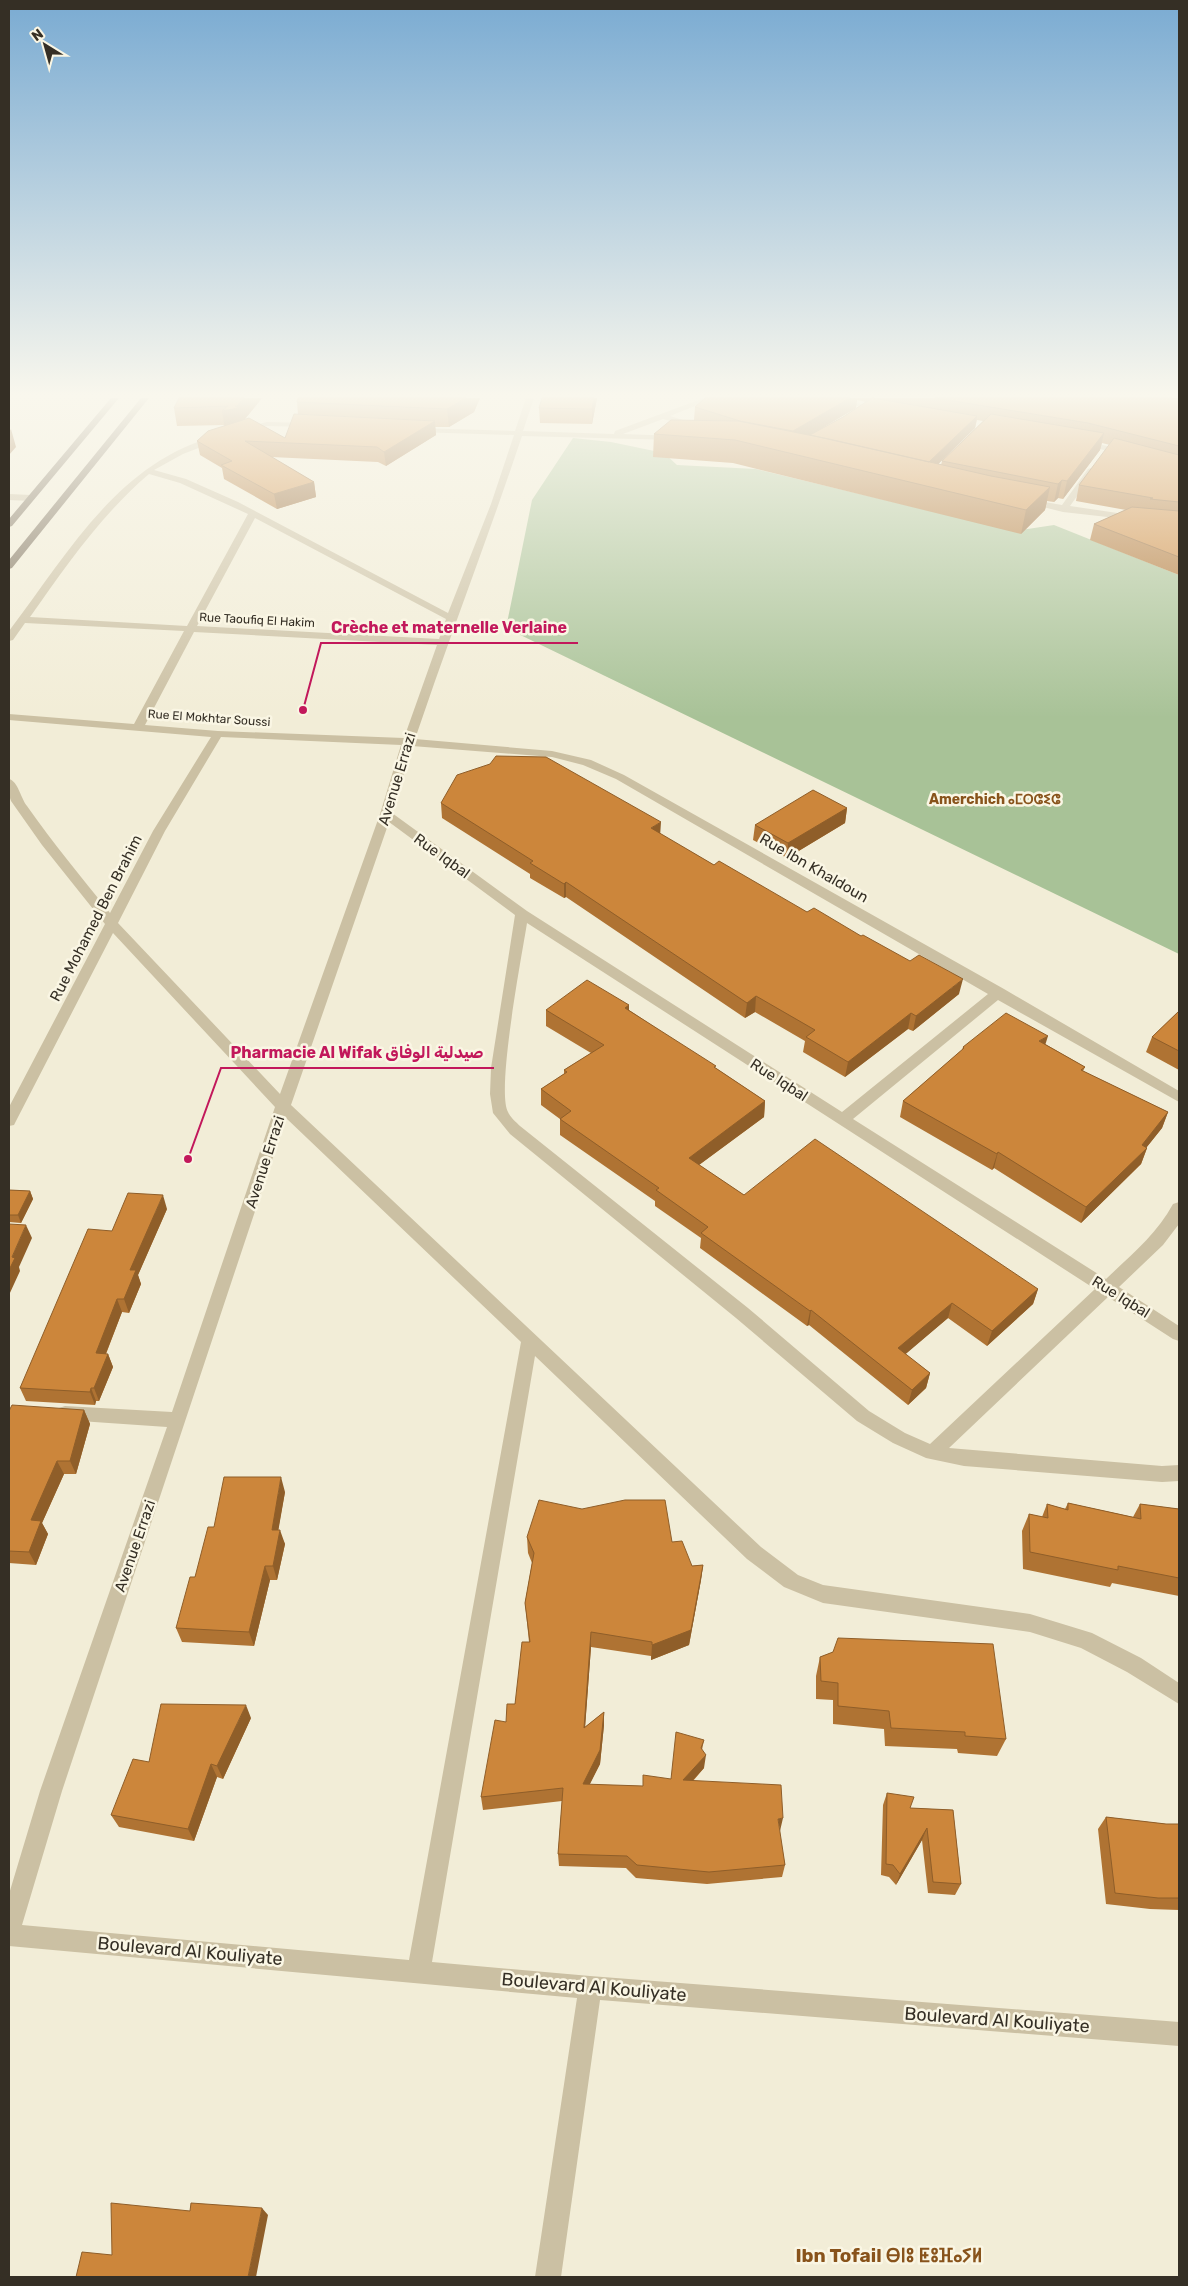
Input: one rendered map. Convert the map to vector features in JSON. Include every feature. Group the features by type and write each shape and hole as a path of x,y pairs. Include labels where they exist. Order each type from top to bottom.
{"main road":[{"path":"9,524 25,505"},
{"path":"9,566 59,505"}],"street":[{"path":"9,638 113,505"},
{"path":"236,505 451,618"},
{"name":"Avenue Errazi","path":"9,1930 51,1791 283,1106 386,814 408,742 451,618 495,505"},
{"path":"1040,505 1138,519"},
{"path":"1063,509 1066,505"},
{"name":"Rue Taoufiq El Hakim","path":"138,727 253,513"},
{"name":"Rue Taoufiq El Hakim","path":"23,620 443,642"},
{"name":"Rue El Mokhtar Soussi","path":"9,718 218,734 408,742"},
{"name":"Rue Mohamed Ben Brahim","path":"9,1120 159,831 218,734"},
{"name":"Rue Ibn Khaldoun","path":"408,742 552,754 587,762 620,777 999,992 1179,1097"},
{"path":"9,782 17,801 46,842 111,923 283,1106 530,1338 754,1553 792,1581 823,1594 1030,1623 1085,1640 1134,1666 1179,1694"},
{"name":"Rue Iqbal","path":"386,814 522,914 1179,1334"},
{"path":"522,914 498,1068 497,1094 500,1113 515,1130 742,1313 863,1416 899,1438 932,1453 964,1458 1179,1473"},
{"path":"842,1120 999,992"},
{"path":"932,1453 1108,1289 1157,1240 1174,1219 1179,1208"},
{"path":"419,1971 530,1338"},
{"path":"46,1411 178,1420"},
{"name":"Boulevard Al Kouliyate","path":"9,1935 590,1988 1179,2034"},
{"path":"548,2277 590,1988"}],"green space":[{"path":"531,505 904,505 1014,531 1054,525 1179,575 1179,954 506,628"}],"building":[{"path":"1004,505 1032,505 1026,510"},
{"path":"1132,507 1179,511 1179,557 1094,524"},
{"path":"496,756 546,757 661,822 651,828 714,865 719,861 807,912 814,908 861,936 863,935 910,961 919,955 963,979 916,1016 911,1013 848,1062 806,1037 815,1030 756,996 747,1003 566,882 564,884 530,863 533,861 441,803 457,775 490,764"},
{"path":"813,790 847,808 788,843 755,825"},
{"path":"587,980 629,1005 625,1008 716,1066 714,1067 765,1101 689,1158 744,1195 815,1139 1038,1289 992,1331 952,1303 898,1348 930,1373 912,1390 811,1310 701,1233 708,1227 656,1190 659,1188 560,1119 571,1111 541,1089 567,1072 564,1070 604,1045 546,1010"},
{"path":"1179,1011 1179,1051 1152,1037"},
{"path":"1006,1013 1048,1036 1039,1041 1085,1067 1081,1070 1168,1112 1142,1145 1147,1148 1086,1207 998,1152 997,1154 903,1101 963,1047"},
{"path":"9,1190 30,1191 18,1215 9,1215"},
{"path":"128,1193 163,1195 130,1270 136,1270 124,1299 117,1299 96,1353 108,1354 94,1388 91,1388 90,1392 20,1388 88,1229 112,1231"},
{"path":"9,1224 26,1225 12,1257 15,1258 9,1270"},
{"path":"12,1405 84,1410 70,1461 57,1461 31,1520 41,1521 29,1552 9,1551 9,1411"},
{"path":"224,1477 281,1477 272,1530 280,1530 273,1566 265,1566 249,1632 176,1628 190,1577 195,1577 208,1527 214,1527"},
{"path":"539,1500 582,1509 625,1500 665,1500 672,1542 682,1541 692,1566 703,1565 691,1630 652,1645 652,1642 591,1632 584,1728 604,1712 600,1750 583,1784 643,1786 643,1775 671,1779 676,1732 704,1740 701,1748 706,1755 683,1780 781,1785 783,1818 778,1819 785,1865 709,1872 637,1865 627,1856 558,1854 563,1788 481,1797 495,1720 506,1722 507,1704 515,1704 522,1642 530,1642 525,1603 534,1553 527,1537"},
{"path":"1068,1503 1141,1519 1140,1504 1179,1509 1179,1578 1118,1566 1118,1570 1030,1552 1029,1514 1048,1518 1047,1504 1068,1510"},
{"path":"838,1638 993,1644 1006,1739 965,1736 965,1732 891,1728 889,1711 838,1706 838,1683 821,1681 820,1657 833,1652"},
{"path":"161,1704 246,1705 217,1766 211,1764 188,1829 111,1815 133,1759 149,1762"},
{"path":"887,1793 914,1797 910,1808 953,1810 961,1884 933,1882 927,1828 900,1874 893,1865 886,1864"},
{"path":"1106,1817 1179,1824 1179,1898 1158,1898 1115,1893"},
{"path":"111,2203 190,2211 191,2203 262,2208 248,2277 76,2277 82,2252 112,2255"}],"place":[{"name":"Crèche et maternelle Verlaine","path":"303,710"},
{"name":"Pharmacie Al Wifak صيدلية الوفاق","path":"188,1159"}],"district":[{"name":"Amerchich ⴰⵎⵔⵛⵉⵛ","path":"995,799"},
{"name":"Ibn Tofail ⴱⵏⵓ ⵟⵓⴼⴰⵢⵍ","path":"889,2255"}]}
